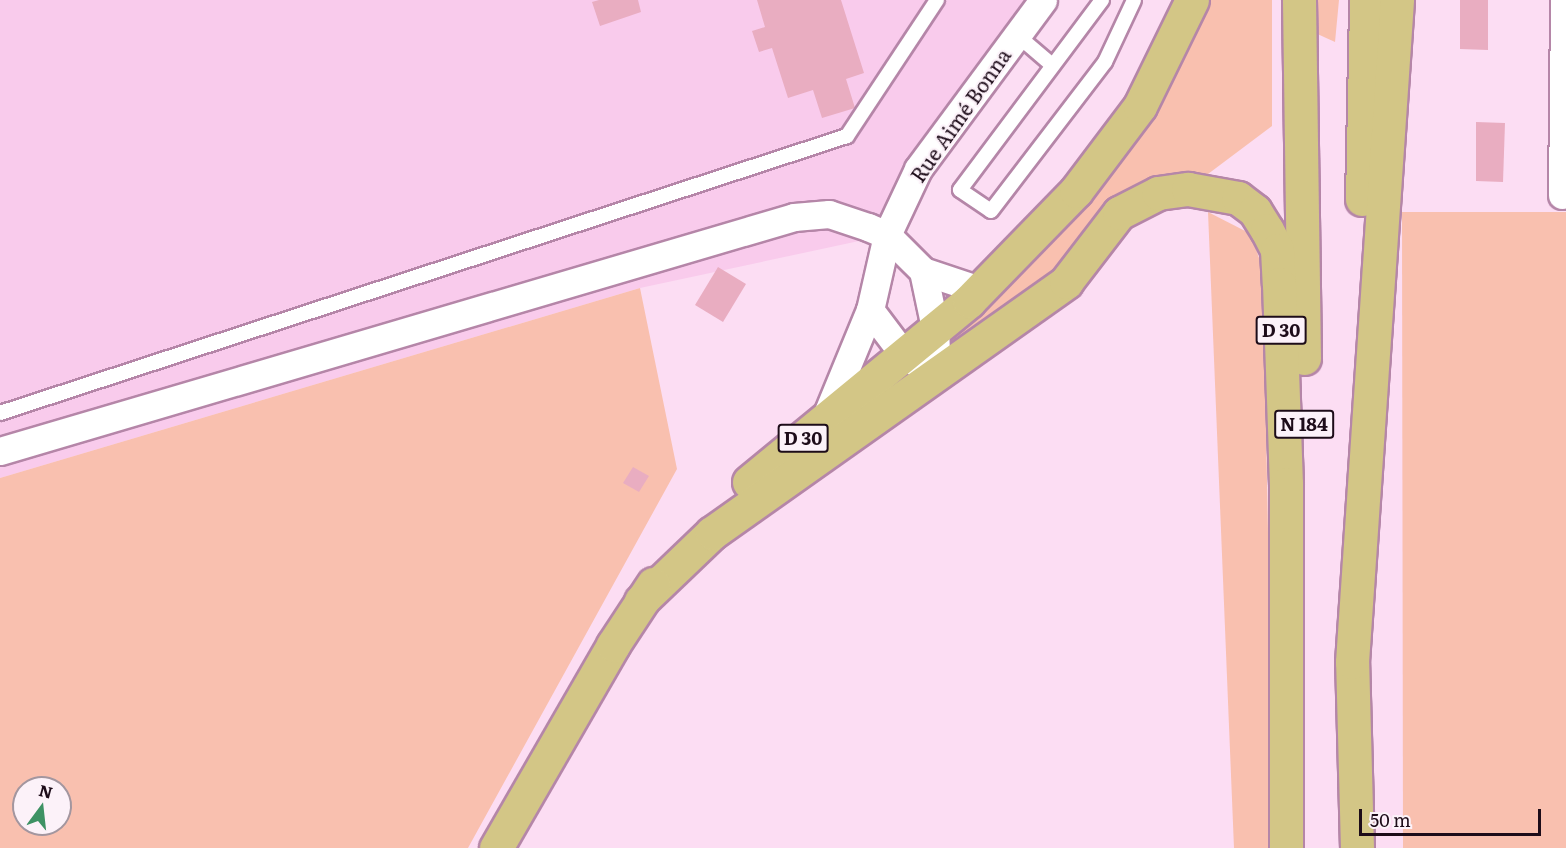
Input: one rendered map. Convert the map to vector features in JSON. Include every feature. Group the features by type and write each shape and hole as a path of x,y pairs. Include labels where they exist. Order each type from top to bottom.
{"main road":[{"name":"D 30","path":"496,848 641,601 696,526 980,290 1076,191 1140,106 1192,0"},
{"name":"N 184","path":"1299,0 1305,488 1299,848"},
{"name":"N 184","path":"1346,848 1366,0"},
{"path":"1357,848 1352,662 1397,0"},
{"name":"D 30","path":"641,601 712,533 937,376 1066,282 1103,230 1119,213 1158,193 1188,189 1217,191 1238,198 1255,211 1277,250 1286,495 1286,848"}],"street":[{"name":"Rue Aimé Bonna","path":"825,419 870,310 887,235 918,169 1043,0"},
{"path":"1562,195 1564,0"},
{"path":"0,451 794,217 830,214 887,235 923,271 980,290"},
{"path":"923,271 935,328 937,376"},
{"path":"870,310 904,355 937,376"}],"lane":[{"path":"0,413 847,136 937,0"},
{"path":"1102,0 960,190 991,211 1105,62 1134,0"},
{"path":"1017,35 1052,65"}],"shaded area":[{"path":"0,0 1043,0 887,235 640,288 0,478"},
{"path":"1192,0 1272,0 1272,126 1188,189 1158,193 1089,255 933,364 969,301 1076,191"},
{"path":"1312,0 1339,0 1335,42 1313,32"},
{"path":"1208,212 1251,234 1263,270 1274,848 1234,848"},
{"path":"1402,212 1566,212 1566,848 1403,848"},
{"path":"640,288 677,469 468,848 0,848 0,478"}],"building":[{"path":"638,0 641,12 600,26 592,2"},
{"path":"757,0 841,0 864,73 846,79 855,108 822,118 813,90 788,98 772,48 759,52 752,31 765,27"},
{"path":"1460,0 1488,0 1488,50 1460,49"},
{"path":"1476,122 1505,123 1503,182 1476,181"},
{"path":"718,267 746,284 723,322 695,305"},
{"path":"633,467 649,476 639,492 623,483"}]}
